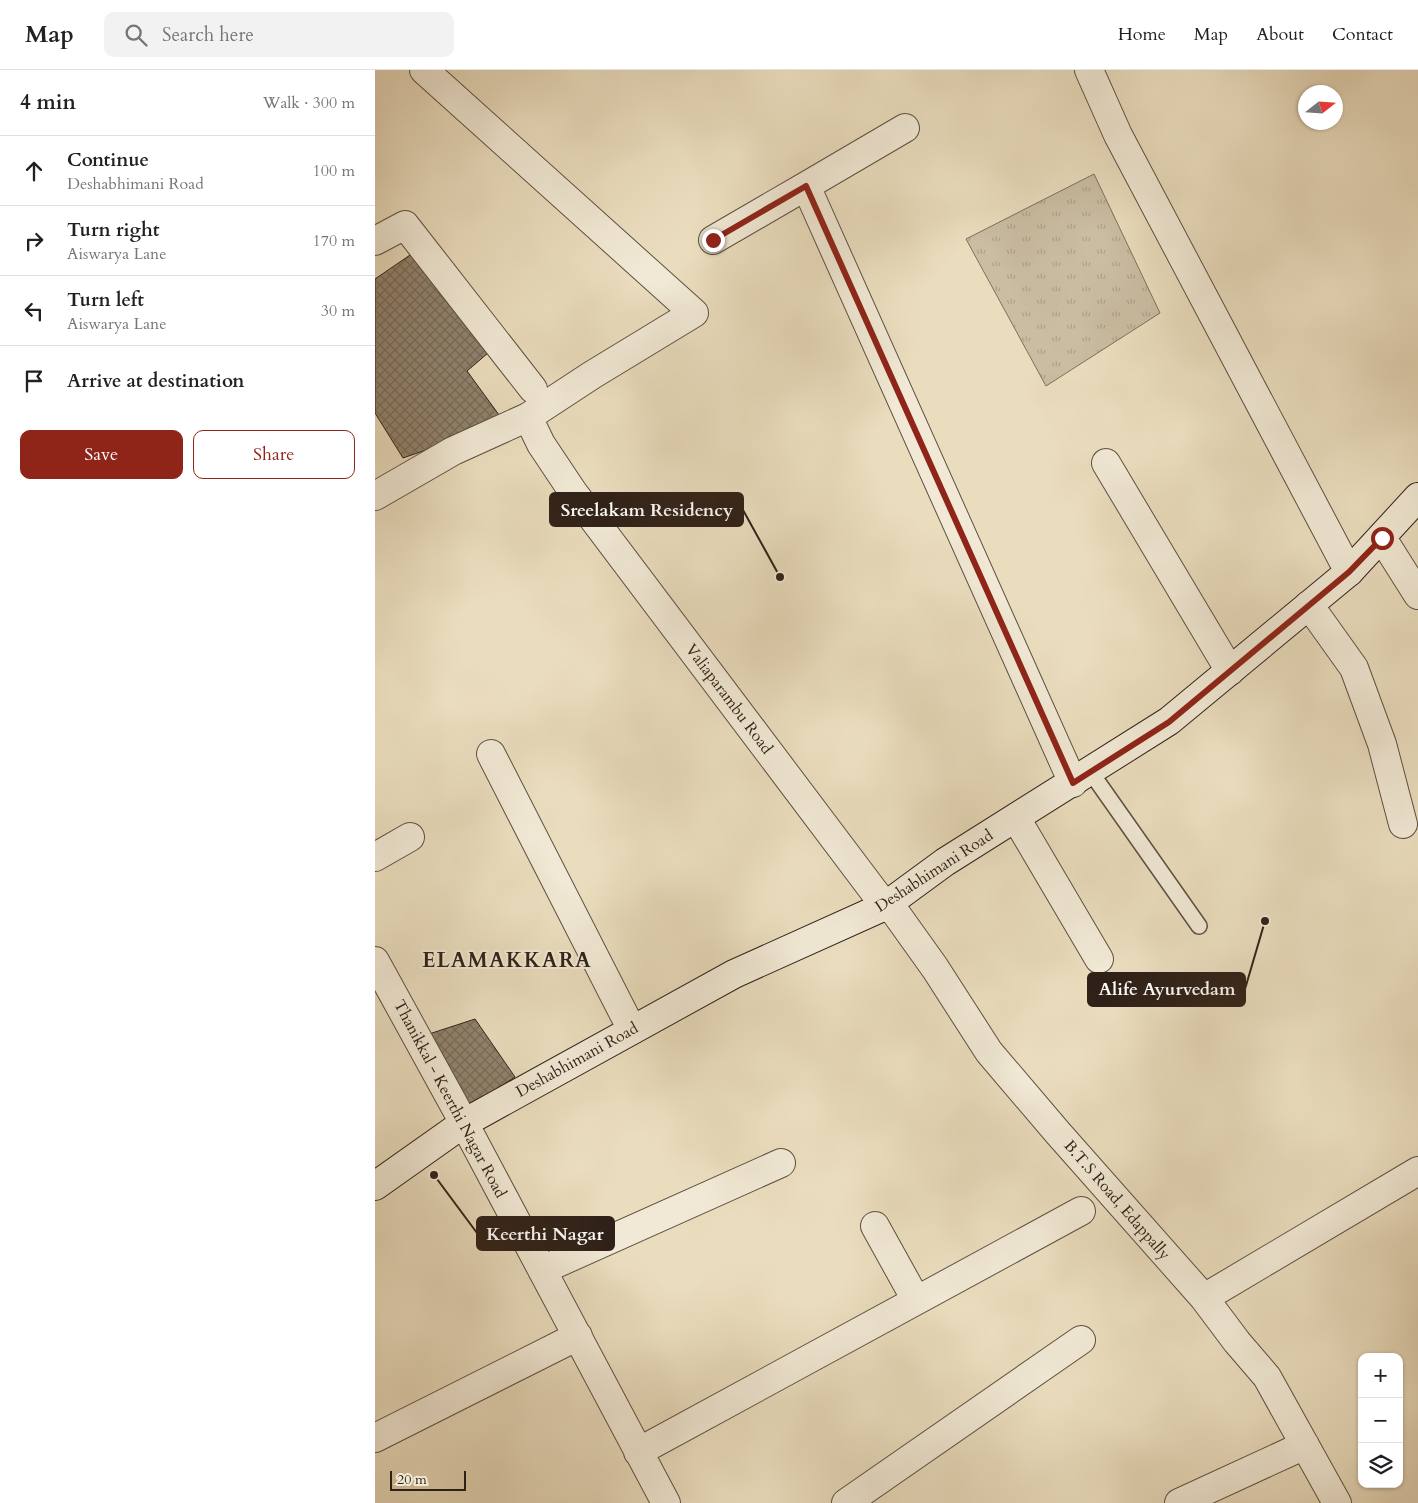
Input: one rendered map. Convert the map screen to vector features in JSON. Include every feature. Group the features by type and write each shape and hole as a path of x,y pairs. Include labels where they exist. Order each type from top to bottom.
{"street":[{"path":"375,496 453,451 528,417 592,375 694,313 424,70"},
{"path":"1089,70 1118,135 1349,572"},
{"path":"713,240 905,128"},
{"path":"806,186 1081,777"},
{"path":"375,241 405,225 533,390"},
{"name":"Valiaparambu Road","path":"528,417 541,444 573,492 885,906"},
{"path":"1106,463 1230,671"},
{"name":"Deshabhimani Road","path":"375,1186 464,1123 734,974 885,906 945,862 1169,722 1349,572 1418,497"},
{"path":"1382,538 1418,595"},
{"path":"1309,605 1354,668 1382,744 1403,824"},
{"path":"491,754 632,1030"},
{"path":"1016,818 1099,959"},
{"path":"375,856 410,837"},
{"name":"B.T.S Road, Edappally","path":"885,906 895,912 935,968 989,1052 1204,1298 1237,1342 1267,1377 1337,1503"},
{"name":"Thanikkal - Keerthi Nagar Road","path":"375,960 578,1336 665,1503"},
{"path":"542,1270 781,1163"},
{"path":"1204,1298 1418,1171"},
{"path":"638,1452 1081,1211"},
{"path":"875,1226 915,1300"},
{"path":"375,1438 578,1336"},
{"path":"846,1503 1081,1340"},
{"path":"1179,1503 1305,1445"}],"lane":[{"path":"1081,777 1199,926"}],"green space":[{"path":"1094,174 1160,313 1046,386 966,239"}],"building":[{"path":"413,253 488,353 467,371 502,419 436,453 423,451 403,458 375,413 375,279"},
{"path":"475,1019 515,1077 468,1107 429,1034"}],"place":[{"name":"Sreelakam Residency","path":"780,577"},
{"name":"Alife Ayurvedam","path":"1265,921"},
{"name":"Keerthi Nagar","path":"434,1175"}],"district":[{"name":"ELAMAKKARA","path":"507,960"}],"route":[{"path":"713,240 806,186 1073,783 1169,722 1349,572 1382,538"}]}
